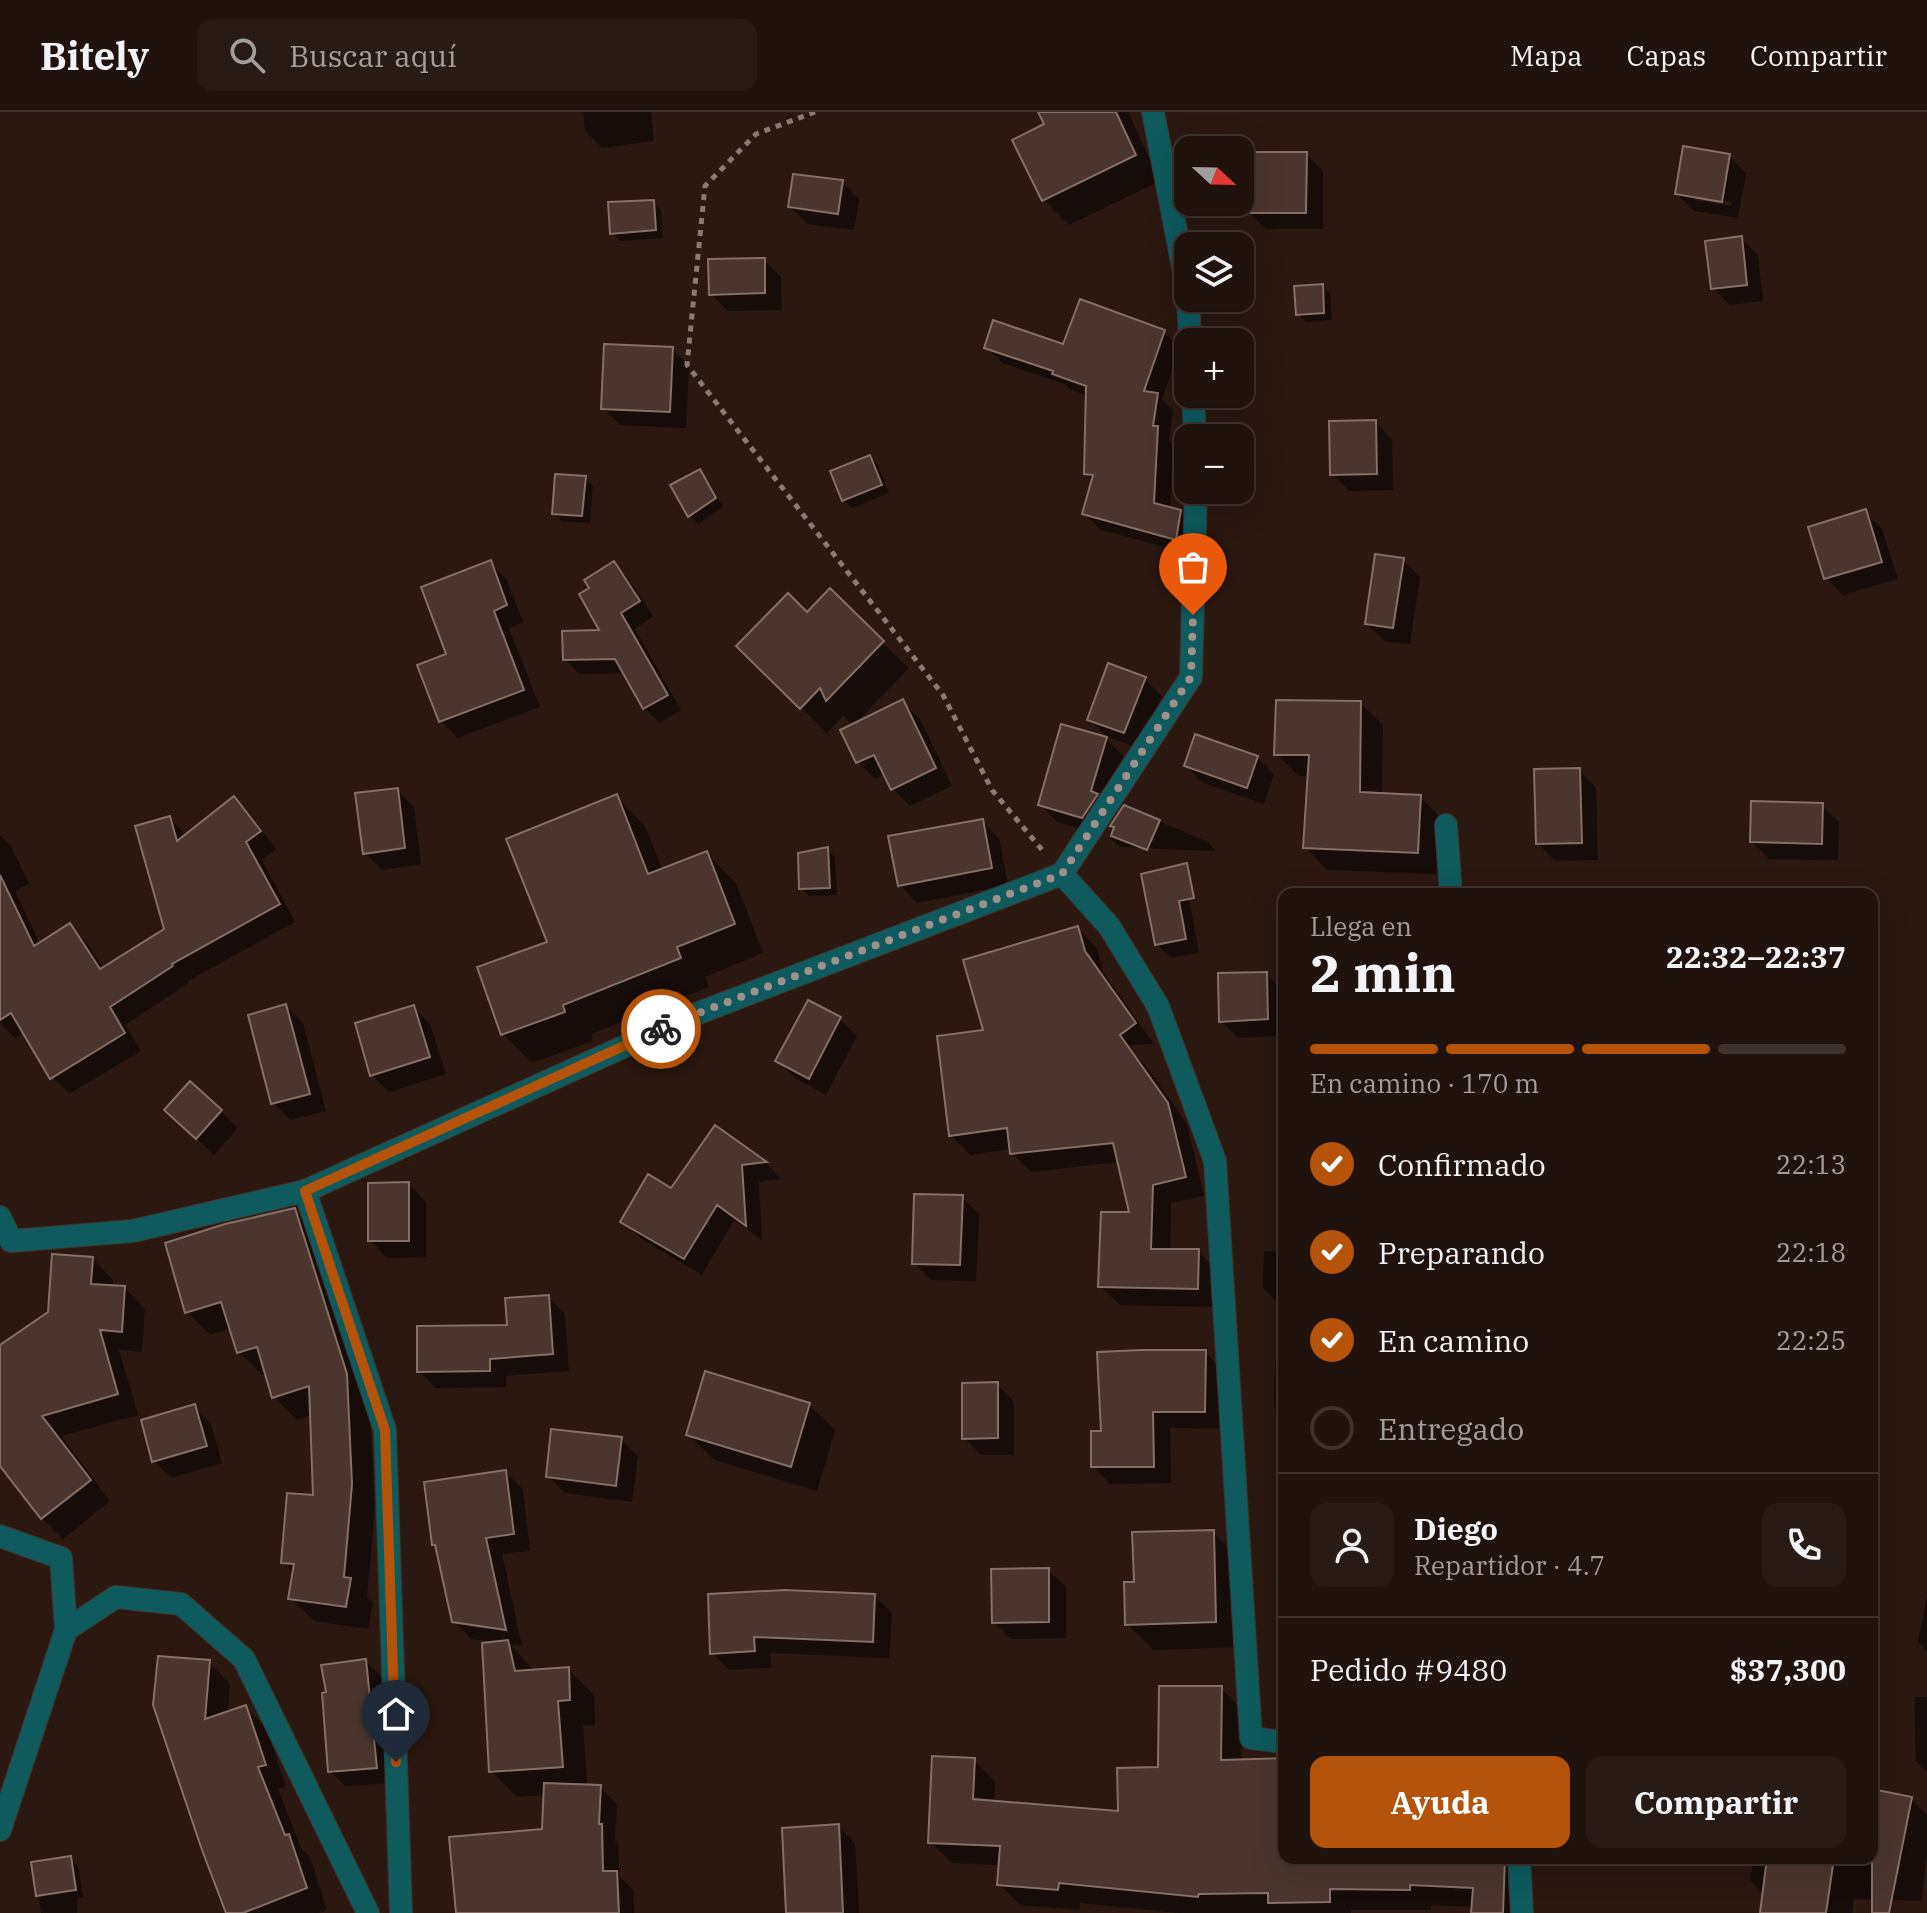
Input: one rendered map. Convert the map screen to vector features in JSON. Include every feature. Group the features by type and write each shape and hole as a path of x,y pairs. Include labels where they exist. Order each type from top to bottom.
{"street":[{"path":"1153,112 1188,293 1189,328"},
{"path":"0,1217 11,1241 133,1231 305,1191 696,1014 1062,874 1191,677 1196,504"},
{"path":"1446,825 1451,888"},
{"path":"1062,874 1109,926 1158,1006 1215,1161 1251,1738 1278,1741"},
{"path":"305,1191 385,1430 401,1913"},
{"path":"0,1536 61,1558 66,1630 0,1830"},
{"path":"66,1630 116,1597 181,1604 244,1659 368,1913"},
{"path":"1519,1864 1522,1913"}],"path":[{"path":"815,112 756,134 705,186 687,365 943,695 992,790 1062,874"}],"building":[{"path":"1038,112 1116,112 1136,155 1042,201 1012,140 1044,124"},
{"path":"1683,146 1730,154 1722,202 1675,194"},
{"path":"1254,152 1307,152 1306,213 1254,213"},
{"path":"793,174 843,180 838,214 788,207"},
{"path":"654,200 656,230 610,234 608,202"},
{"path":"1742,236 1747,285 1711,289 1705,241"},
{"path":"765,258 765,293 709,295 708,259"},
{"path":"1323,284 1324,313 1296,315 1294,286"},
{"path":"1080,299 1165,330 1144,391 1158,393 1153,426 1158,426 1154,503 1181,510 1176,540 1082,514 1093,475 1084,474 1086,386 1052,374 1053,371 984,348 993,320 1063,344"},
{"path":"604,344 673,347 670,412 601,409"},
{"path":"1376,420 1377,474 1330,475 1329,421"},
{"path":"870,455 882,485 842,501 830,471"},
{"path":"700,469 716,498 688,517 670,485"},
{"path":"555,474 586,476 582,516 552,514"},
{"path":"1866,509 1882,562 1824,579 1808,527"},
{"path":"1375,554 1404,558 1393,628 1365,624"},
{"path":"491,560 507,605 494,611 524,690 439,722 417,665 446,654 421,587"},
{"path":"614,561 640,601 621,613 668,695 643,709 615,659 563,660 562,631 599,630 579,594 589,588 584,580"},
{"path":"830,588 884,641 826,701 820,688 800,709 736,646 788,593 807,612"},
{"path":"1108,663 1146,677 1124,733 1087,720"},
{"path":"903,699 936,768 891,790 874,755 856,763 840,730"},
{"path":"1276,700 1361,701 1360,792 1421,795 1418,853 1303,848 1309,755 1274,755"},
{"path":"1061,724 1107,737 1091,791 1098,794 1082,818 1038,805"},
{"path":"1195,734 1258,756 1247,788 1184,766"},
{"path":"1580,768 1582,843 1536,844 1534,769"},
{"path":"398,788 405,848 363,854 355,793"},
{"path":"617,794 648,874 707,851 735,924 677,947 681,958 563,1005 565,1012 501,1035 477,967 547,942 506,839"},
{"path":"234,796 261,831 246,842 280,904 172,964 110,1007 125,1033 50,1079 11,1013 0,1020 0,875 34,946 70,923 100,969 164,929 135,826 170,816 177,841"},
{"path":"1751,801 1823,803 1822,844 1750,842"},
{"path":"1124,805 1160,820 1147,850 1111,836 1114,827 1110,826"},
{"path":"983,819 992,868 898,886 888,836"},
{"path":"828,847 830,888 799,889 798,853"},
{"path":"1187,863 1194,898 1179,901 1186,939 1155,945 1141,874"},
{"path":"1078,926 1085,951 1136,1023 1120,1035 1168,1103 1186,1177 1153,1185 1151,1249 1199,1249 1198,1289 1098,1287 1101,1212 1129,1212 1113,1143 1010,1154 1007,1128 949,1136 937,1036 983,1030 963,960"},
{"path":"1267,972 1268,1019 1219,1022 1218,973"},
{"path":"808,1000 841,1017 809,1079 775,1061"},
{"path":"286,1004 310,1094 271,1104 248,1015"},
{"path":"414,1005 430,1057 370,1076 355,1023"},
{"path":"190,1081 222,1110 196,1139 164,1110"},
{"path":"715,1125 767,1162 742,1165 746,1226 717,1205 684,1259 620,1222 648,1174 671,1188"},
{"path":"409,1182 409,1241 368,1241 368,1183"},
{"path":"914,1194 963,1195 960,1265 912,1264"},
{"path":"295,1208 347,1374 352,1484 344,1577 351,1578 346,1607 288,1599 294,1564 281,1563 287,1493 313,1495 309,1386 272,1398 257,1347 237,1353 221,1302 185,1313 165,1243 225,1224"},
{"path":"52,1254 93,1257 91,1284 125,1286 122,1332 100,1330 118,1394 42,1416 91,1480 41,1519 0,1466 0,1345 48,1312"},
{"path":"549,1295 553,1354 490,1359 490,1371 417,1372 417,1326 507,1325 505,1298"},
{"path":"1206,1350 1205,1412 1153,1412 1154,1467 1091,1467 1091,1431 1101,1431 1097,1352"},
{"path":"705,1371 810,1403 791,1467 686,1435"},
{"path":"998,1382 998,1438 962,1439 962,1383"},
{"path":"195,1404 207,1446 152,1462 141,1420"},
{"path":"551,1429 622,1437 616,1486 546,1477"},
{"path":"506,1470 514,1534 486,1538 506,1630 452,1622 435,1545 432,1545 424,1482"},
{"path":"1214,1530 1216,1622 1125,1625 1124,1582 1134,1582 1132,1532"},
{"path":"1049,1568 1049,1622 992,1623 991,1569"},
{"path":"785,1590 875,1594 873,1642 754,1637 755,1651 710,1654 708,1594"},
{"path":"508,1640 515,1671 569,1667 570,1700 558,1701 563,1767 489,1772 482,1643"},
{"path":"158,1656 210,1660 205,1719 246,1705 266,1765 258,1767 285,1835 289,1834 307,1888 243,1913 226,1913 153,1705"},
{"path":"366,1659 377,1768 328,1772 322,1693 326,1692 321,1665"},
{"path":"1159,1686 1222,1686 1221,1760 1278,1758 1278,1864 1505,1864 1503,1913 1471,1913 1473,1888 1410,1885 1410,1890 1330,1889 1330,1902 1268,1903 1268,1893 1199,1894 1198,1897 1059,1883 1058,1890 997,1885 1000,1846 928,1843 932,1756 975,1758 973,1799 1118,1811 1117,1768 1158,1767"},
{"path":"544,1783 601,1785 599,1824 602,1824 603,1871 617,1871 619,1913 456,1913 449,1837 542,1829"},
{"path":"1878,1790 1912,1797 1889,1913 1872,1913 1872,1864 1878,1864"},
{"path":"839,1824 843,1913 786,1913 782,1828"},
{"path":"71,1856 76,1890 36,1896 31,1862"},
{"path":"1766,1864 1833,1864 1826,1913 1760,1913"}],"way so far":[{"path":"661,1029 1062,874 1191,677 1193,615"}],"route":[{"path":"396,1762 385,1430 305,1191 661,1029"}]}
